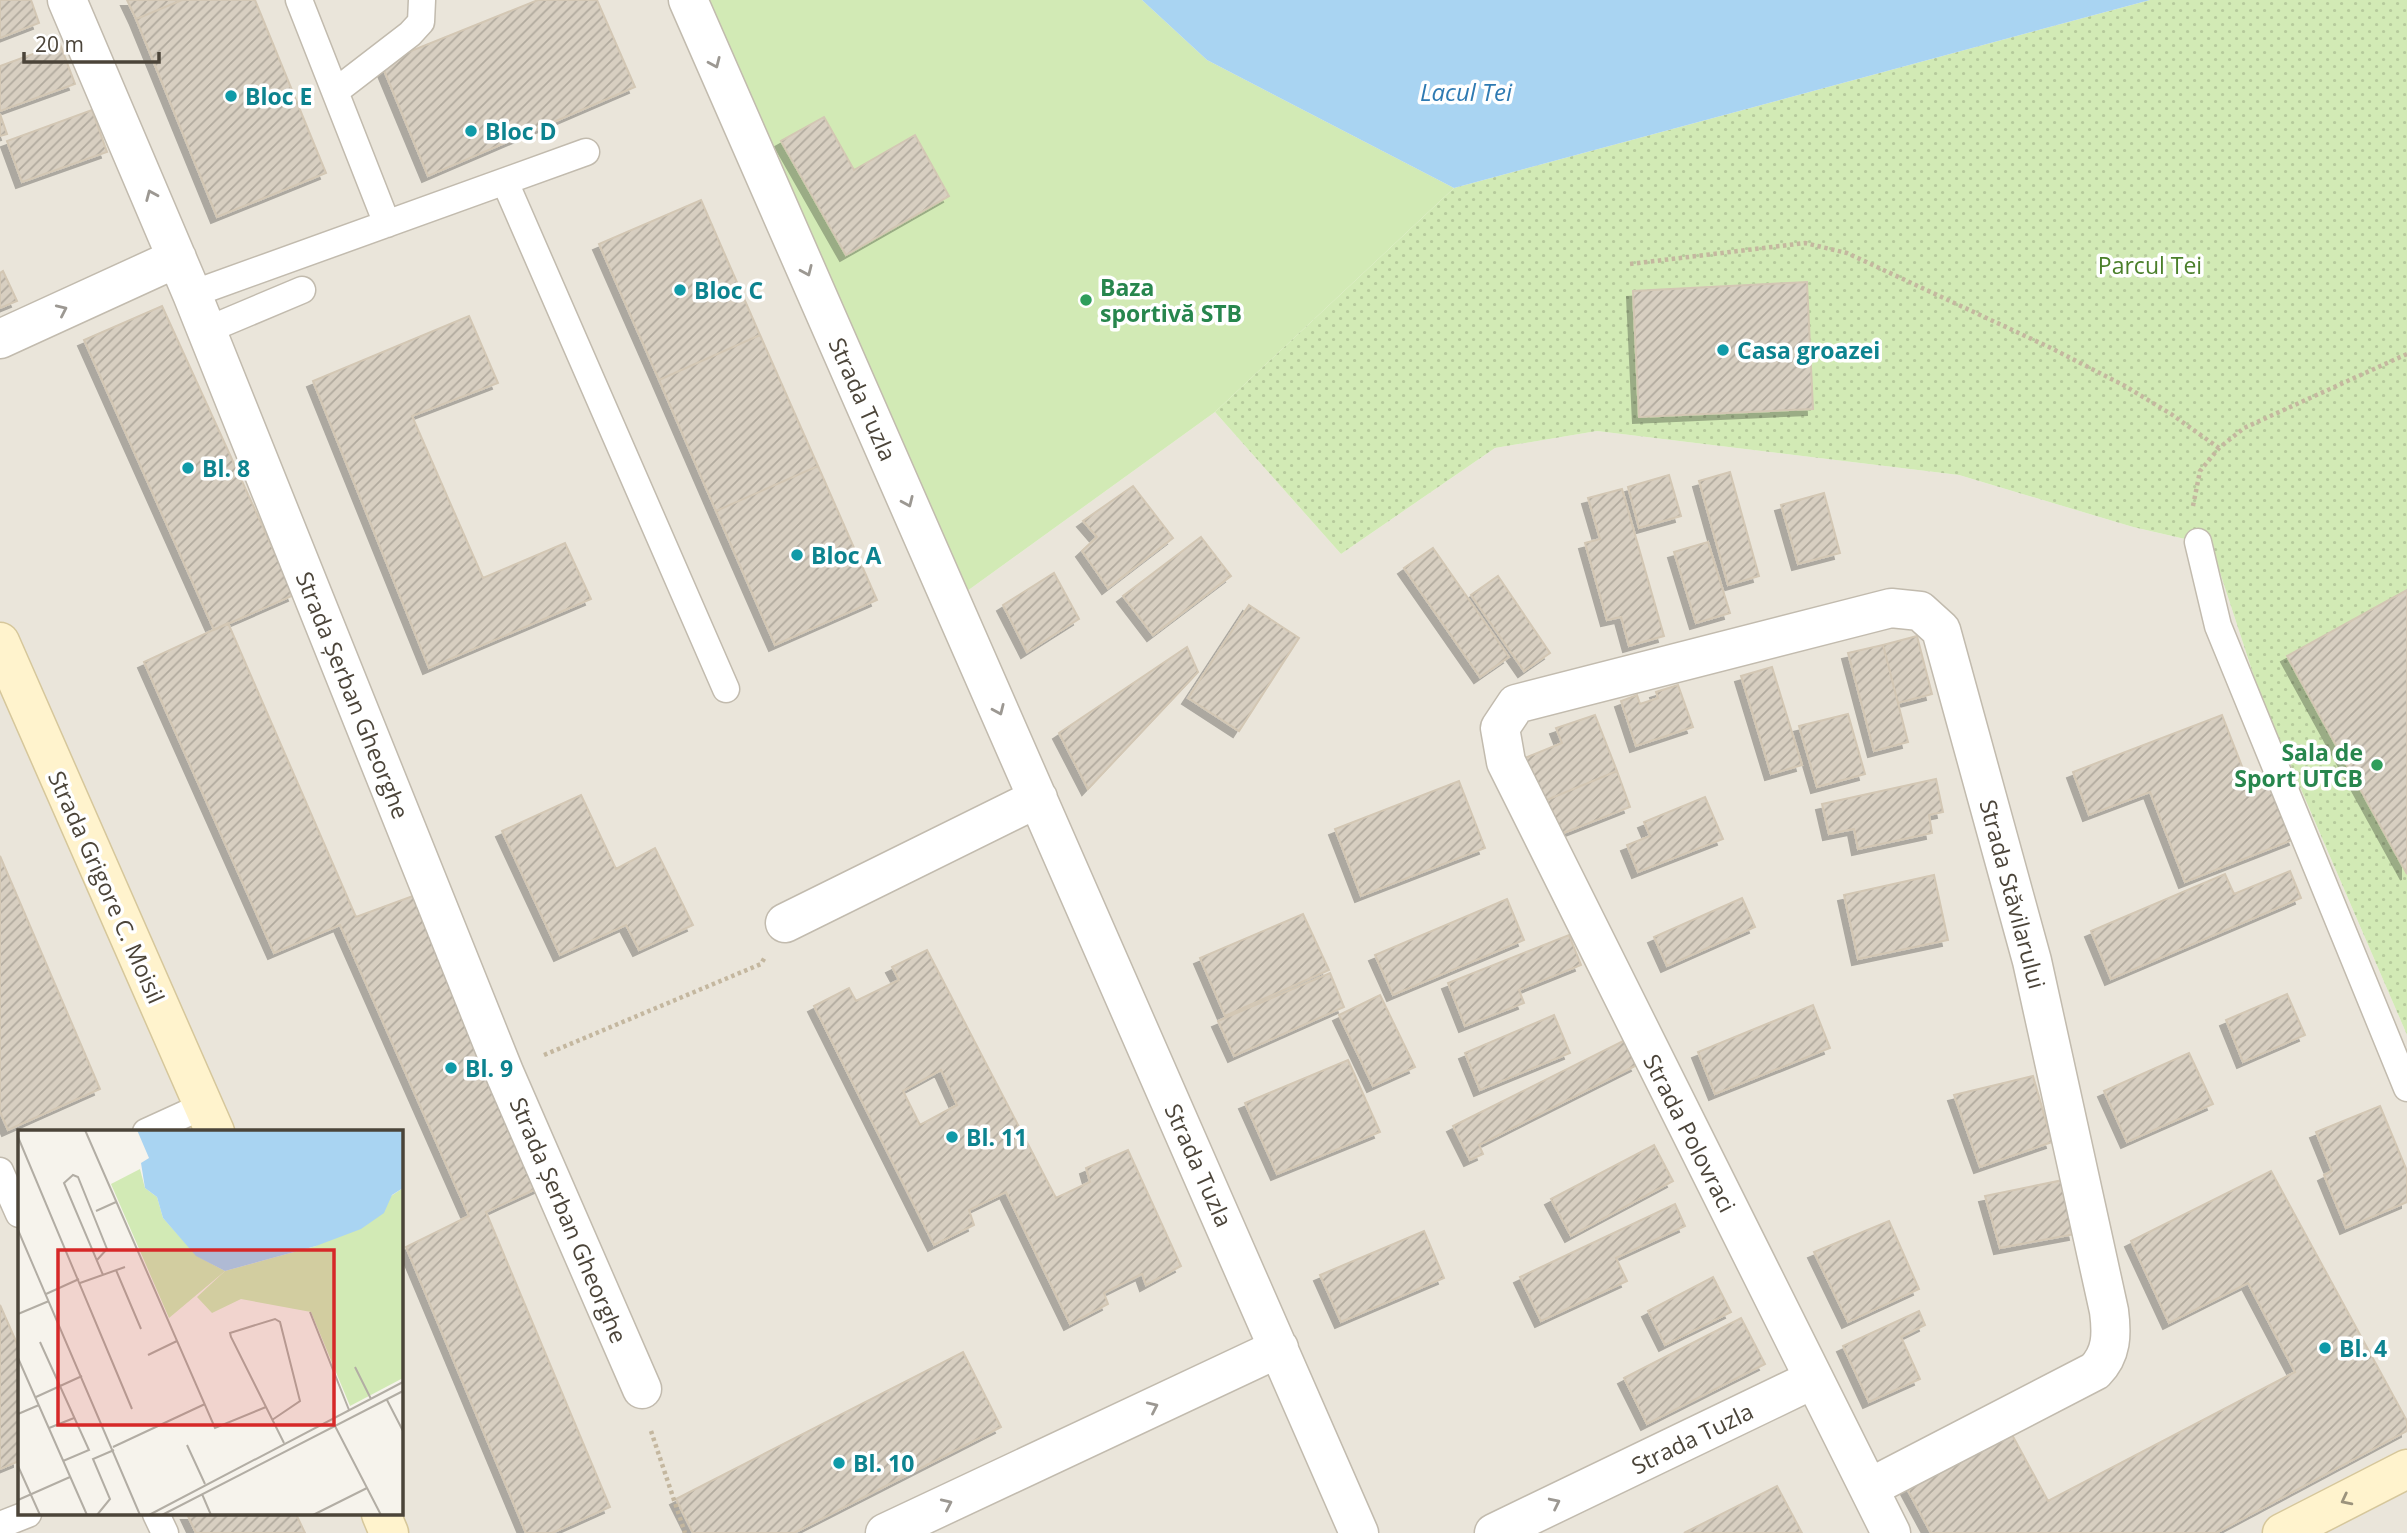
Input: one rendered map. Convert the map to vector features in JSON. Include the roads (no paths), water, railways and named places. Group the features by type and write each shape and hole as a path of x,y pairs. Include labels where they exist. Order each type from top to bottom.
{"street":[{"name":"Strada Șerban Gheorghe","path":"67,0 207,330 505,1072 642,1389"},
{"name":"Strada Tuzla","path":"688,0 1359,1533"},
{"path":"0,339 177,258"},
{"name":"Strada Stăvilarului","path":"1500,728 1516,704 1891,608 1920,611 1941,630 2032,961 2109,1311 2110,1343 2108,1355 2095,1371 1869,1488"},
{"name":"Strada Grigore C. Moisil","path":"0,642 209,1119"},
{"name":"Strada Polovraci","path":"1500,728 1506,762 1891,1533"},
{"path":"785,923 1038,798"},
{"path":"885,1533 1279,1348"},
{"name":"Strada Tuzla","path":"1494,1533 1814,1379"},
{"path":"2282,1533 2407,1469"},
{"path":"382,1516 390,1533"}],"lane":[{"path":"299,0 387,224"},
{"path":"336,91 422,22 422,0"},
{"path":"192,295 586,152"},
{"path":"505,181 726,689"},
{"path":"207,330 302,290"},
{"path":"2198,542 2218,626 2407,1088"},
{"path":"156,1130 209,1119"},
{"path":"0,1171 12,1200"},
{"path":"0,1525 23,1516"},
{"path":"157,1516 165,1533"}],"water":[{"name":"Lacul Tei","path":"1142,0 2150,0 1454,188 1207,60"}],"place":[{"name":"Bloc E","path":"231,96"},
{"name":"Bloc D","path":"471,131"},
{"name":"Bloc C","path":"680,290"},
{"name":"Baza sportivă STB","path":"1086,300"},
{"name":"Casa groazei","path":"1723,350"},
{"name":"Bl. 8","path":"188,468"},
{"name":"Bloc A","path":"797,555"},
{"name":"Sala de Sport UTCB","path":"2377,765"},
{"name":"Bl. 9","path":"451,1068"},
{"name":"Bl. 11","path":"952,1137"},
{"name":"Bl. 4","path":"2325,1348"},
{"name":"Bl. 10","path":"839,1463"}],"park label":[{"name":"Parcul Tei","path":"2150,265"}]}
